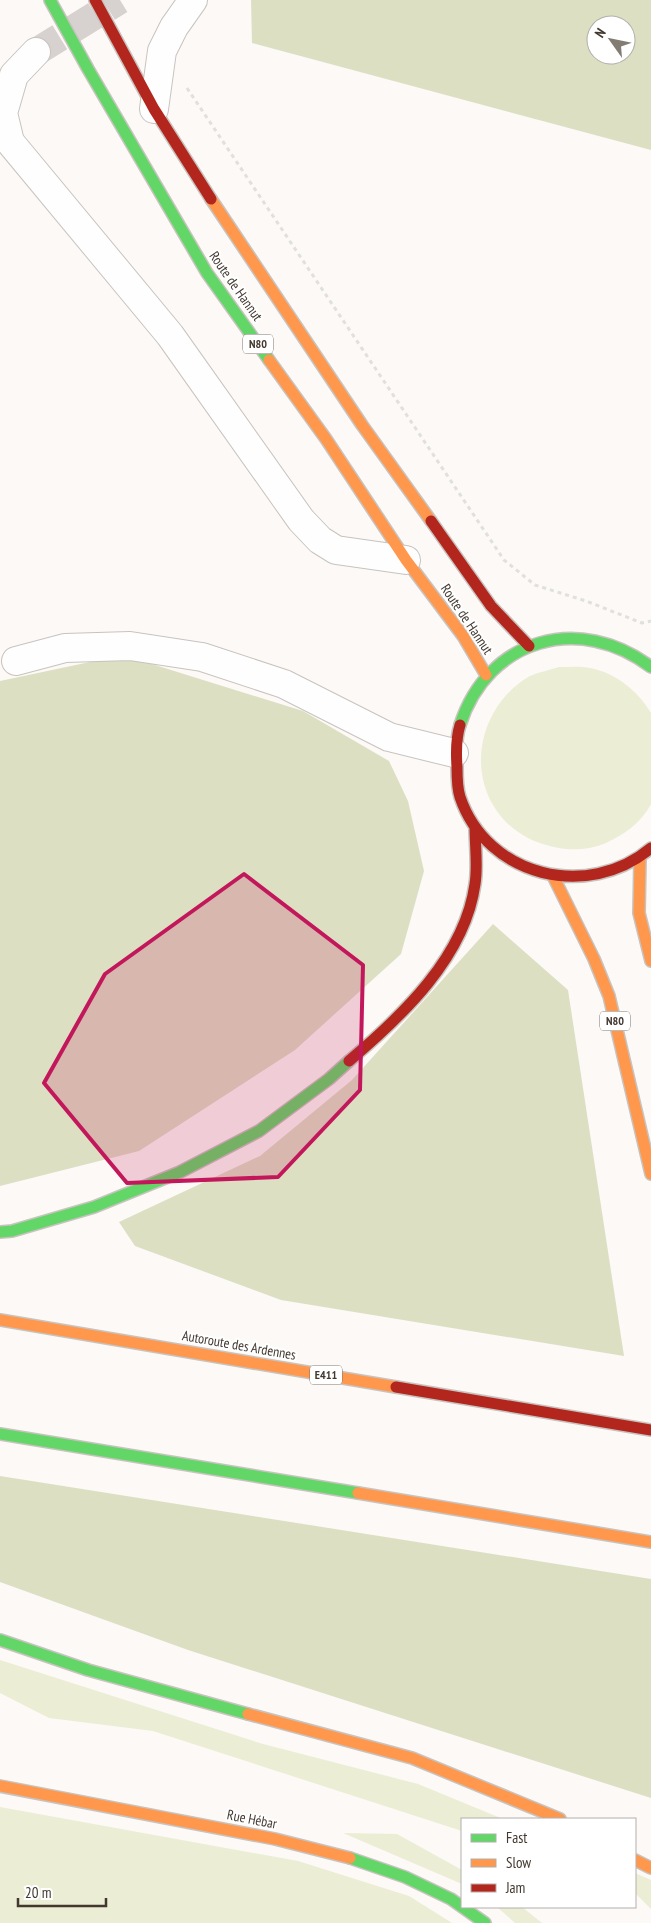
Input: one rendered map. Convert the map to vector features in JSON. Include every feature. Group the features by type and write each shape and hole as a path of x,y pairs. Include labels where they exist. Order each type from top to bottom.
{"main road":[{"name":"Route de Hannut","path":"50,0 207,273 326,439 406,560 463,636 486,675"},
{"name":"Route de Hannut","path":"95,0 154,109 236,239 362,425 491,606 529,646"},
{"name":"Route de Hannut","path":"651,667 637,655 602,640 565,637 529,646 506,658 486,675 467,702 458,726 454,753 460,798 475,827 496,850 523,867 553,876 583,878 613,872 640,858 651,848"},
{"path":"0,1232 12,1231 94,1208 180,1172 259,1131 328,1080 378,1036 436,975 465,922 475,884 475,827"},
{"path":"640,858 639,913 651,961"},
{"name":"N80","path":"553,876 594,959 609,996 651,1174"},
{"name":"Autoroute des Ardennes","path":"0,1320 651,1430"},
{"path":"0,1434 651,1542"},
{"path":"0,1640 88,1670 412,1758 558,1818"},
{"name":"Rue Hébar","path":"0,1786 266,1837 342,1855 405,1876 451,1899 461,1906"},
{"path":"636,1860 651,1868"},
{"name":"Rue Hébar","path":"463,1908 484,1923"}],"street":[{"path":"154,109 162,51 174,27 193,0"},
{"path":"36,52 14,75 4,113 10,142 170,336 307,527 320,540 336,550 406,560"},
{"path":"16,661 65,648 130,646 202,657 284,684 389,737 454,753"}],"path":[{"path":"162,51 504,560 535,585 586,601 642,623 651,620"}],"highlighted area":[{"path":"244,874 363,965 360,1090 278,1177 127,1183 44,1083 105,974"}],"green space":[{"path":"251,0 651,0 651,150 252,43"},
{"path":"123,655 303,711 389,761 408,801 424,871 401,954 295,1050 139,1151 0,1186 0,681"},
{"path":"559,667 586,667 609,674 633,690 651,713 651,804 642,817 626,832 606,843 587,848 567,849 554,847 531,840 512,828 497,812 487,793 482,772 481,751 486,729 497,707 525,679"},
{"path":"493,924 568,990 624,1356 281,1300 135,1246 119,1222 260,1156 352,1080"},
{"path":"0,1476 651,1579 651,1798 188,1650 0,1582"},
{"path":"0,1660 263,1744 418,1784 501,1818 461,1818 461,1831 153,1731 49,1718 0,1693"},
{"path":"0,1807 298,1861 409,1896 452,1923 0,1923"},
{"path":"343,1833 397,1834 461,1869 461,1884"},
{"path":"636,1873 651,1880 651,1909 636,1894"},
{"path":"498,1908 523,1908 542,1923 515,1923"}],"tunnel":[{"path":"36,52 120,0"}],"traffic: fast":[{"path":"50,0 207,273 269,360"},
{"path":"460,725 473,695 492,672 514,654 539,643 567,639 595,641 624,650 651,667"},
{"path":"0,1232 12,1231 94,1207 180,1172 259,1131 329,1079 349,1061"},
{"path":"0,1434 358,1493"},
{"path":"0,1640 88,1670 248,1714"},
{"path":"350,1858 405,1877 451,1899 461,1906"},
{"path":"464,1908 485,1923"}],"traffic: slow":[{"path":"211,199 362,425 431,521"},
{"path":"269,360 326,439 406,560 463,636 486,675"},
{"path":"640,858 639,913 651,961"},
{"path":"553,876 594,959 609,996 651,1174"},
{"path":"0,1320 396,1387"},
{"path":"358,1493 651,1542"},
{"path":"248,1714 412,1758 558,1818"},
{"path":"0,1786 275,1839 350,1858"},
{"path":"636,1860 651,1868"}],"traffic: jam":[{"path":"95,0 154,109 211,199"},
{"path":"431,521 491,606 529,646"},
{"path":"460,725 456,751 457,782 460,797 473,824 492,846 516,862 542,872 570,876 598,874 626,864 651,848"},
{"path":"349,1061 390,1025 410,1004 445,960 459,936 469,911 475,884 475,827"},
{"path":"396,1387 651,1430"}]}
